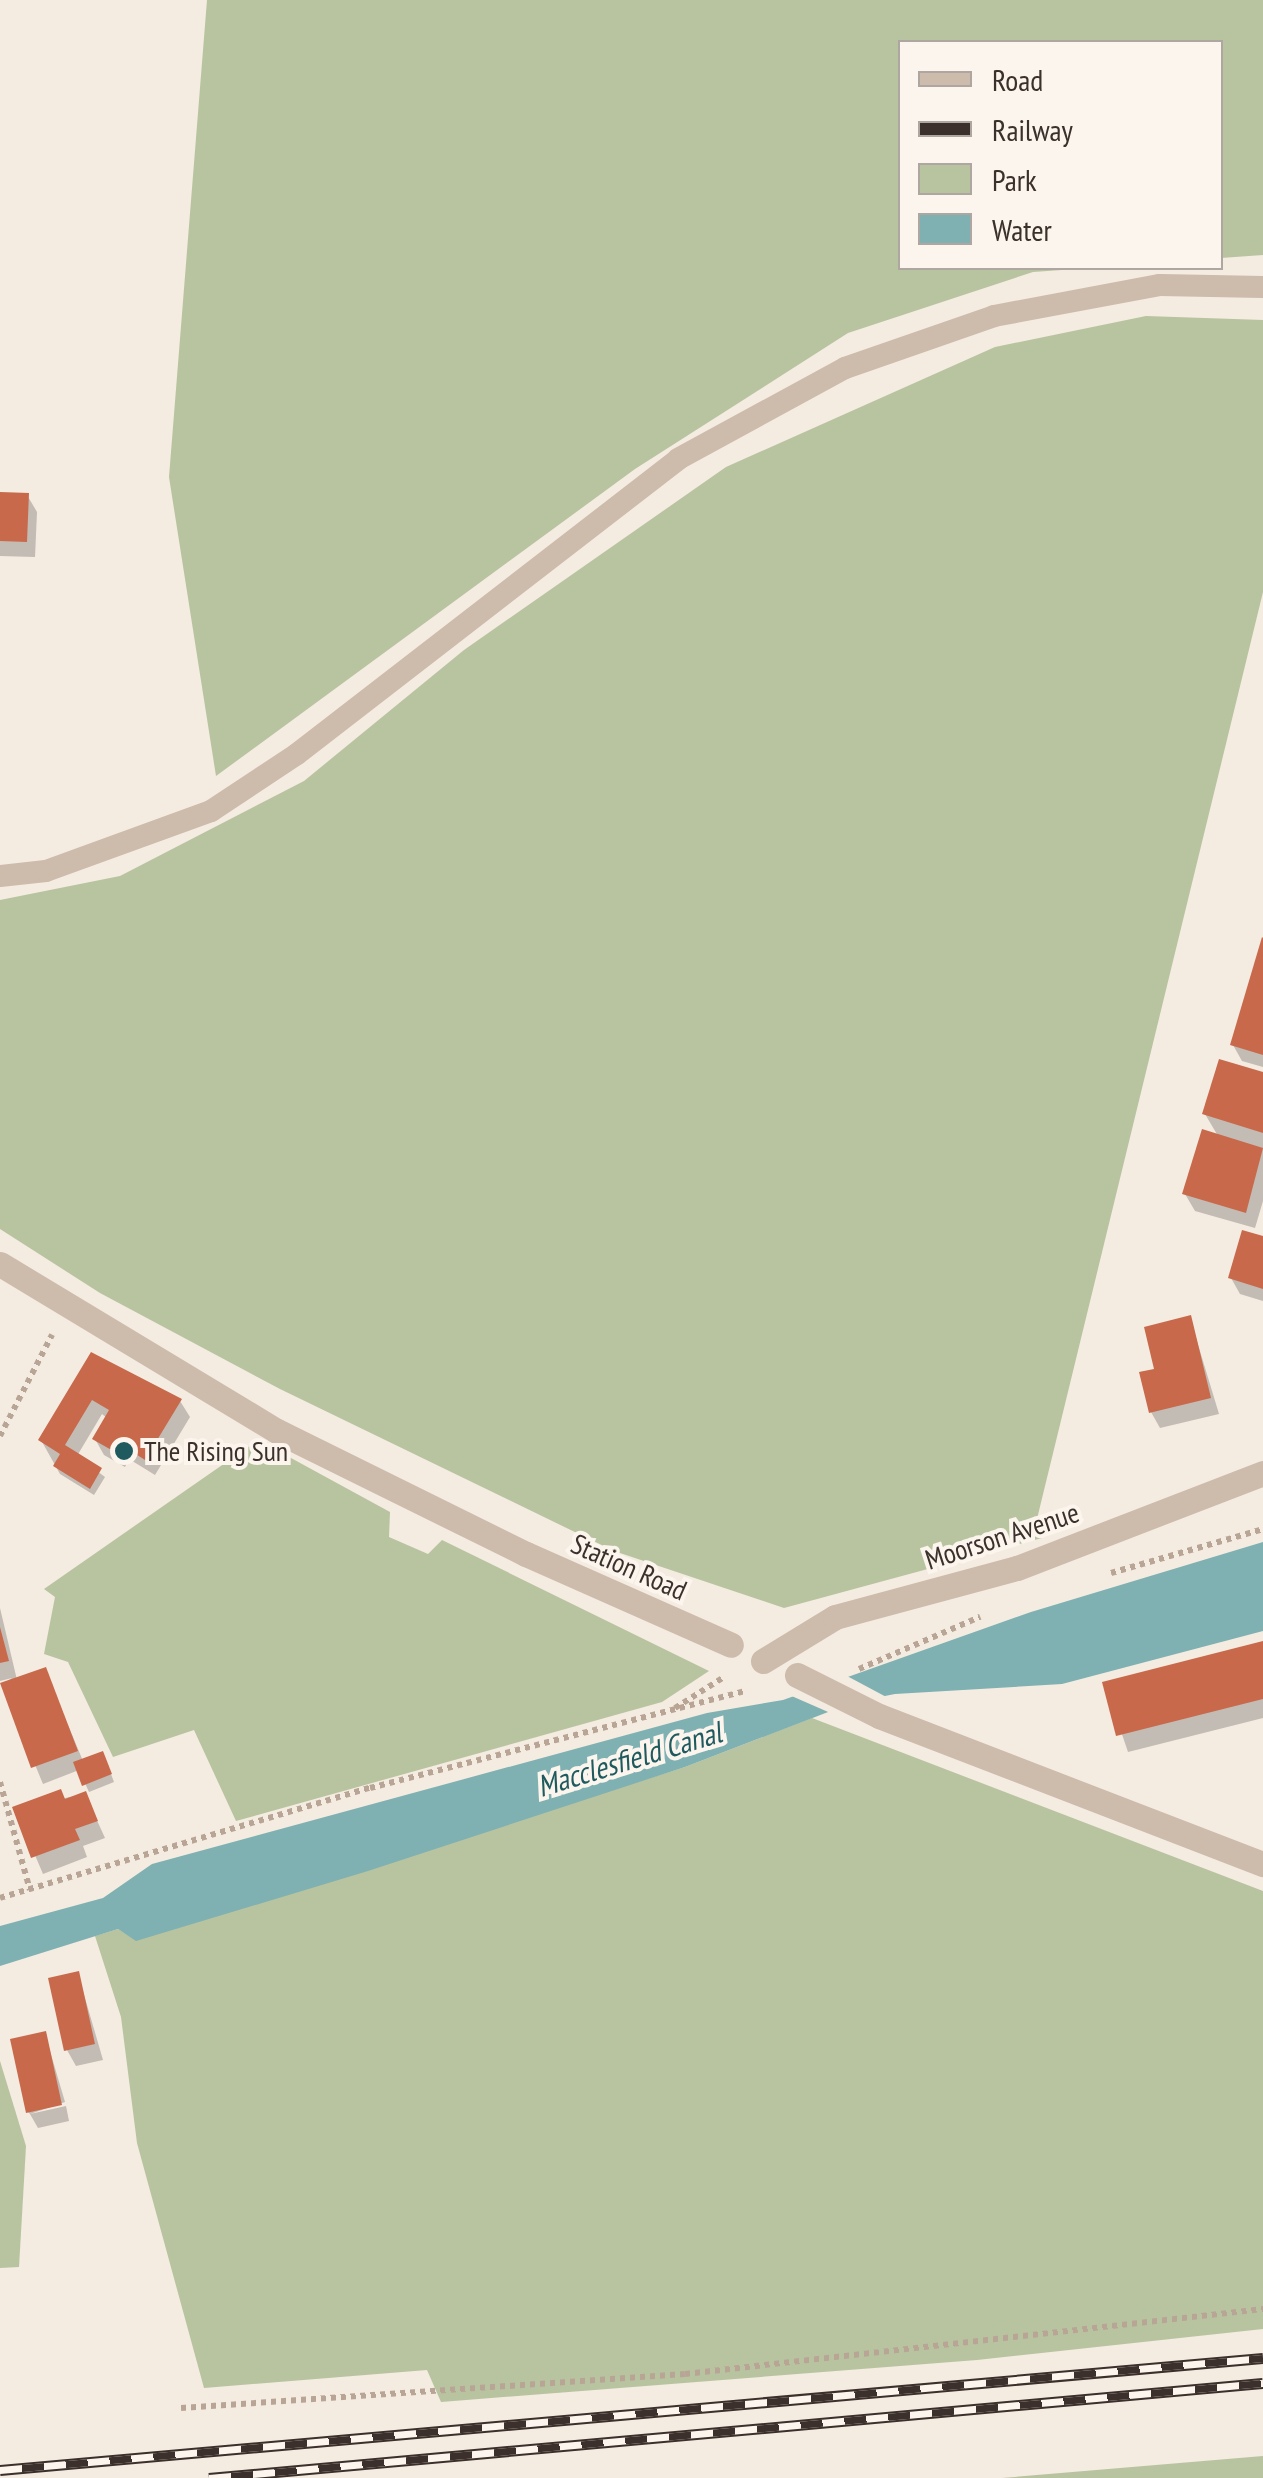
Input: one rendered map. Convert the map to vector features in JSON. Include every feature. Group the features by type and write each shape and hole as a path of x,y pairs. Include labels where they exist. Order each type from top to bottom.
{"street":[{"name":"Station Road","path":"0,1264 277,1431 526,1554 797,1675 879,1716 1263,1864"},
{"name":"Moorson Avenue","path":"764,1661 835,1617 1017,1568 1263,1473"}],"lane":[{"path":"0,876 46,871 211,811 297,754 678,459 845,368 1030,309 1160,285 1263,287"}],"path":[{"path":"0,1436 66,1305"},
{"path":"1100,1576 1263,1529"},
{"path":"854,1671 993,1612"},
{"path":"666,1714 725,1676"},
{"path":"0,1898 263,1818 756,1690"},
{"path":"0,1782 30,1890"},
{"path":"181,2408 685,2374 1263,2310"}],"green space":[{"path":"207,0 1263,0 1263,255 1223,258 1223,40 898,40 898,270 1062,270 1033,272 848,333 635,469 216,776 169,477"},
{"path":"1146,316 1263,320 1263,592 1036,1523 1042,1538 784,1608 614,1551 280,1389 100,1293 0,1229 0,900 120,876 304,781 464,650 726,467 995,347"},
{"path":"258,1440 390,1512 389,1537 428,1554 442,1540 709,1671 662,1702 236,1821 194,1730 113,1757 68,1662 44,1654 55,1597 44,1589"},
{"path":"812,1718 1263,1891 1263,2329 977,2360 441,2402 427,2370 204,2388 137,2143 121,2017 95,1936 118,1929 136,1940 685,1767"},
{"path":"0,2061 26,2146 19,2267 0,2268"},
{"path":"1263,2456 1263,2478 1002,2478"}],"water":[{"name":"Macclesfield Canal","path":"1263,1542 1263,1631 1062,1684 895,1694 854,1702 685,1767 368,1871 136,1941 118,1929 0,1966 0,1926 103,1898 152,1864 707,1713 783,1700 1031,1612"}],"pier":[{"path":"847,1676 892,1700 835,1715 787,1694"}],"building":[{"path":"0,492 29,493 27,542 0,541"},
{"path":"1263,938 1263,1055 1230,1045"},
{"path":"1219,1059 1263,1072 1263,1133 1202,1114"},
{"path":"1202,1129 1263,1148 1246,1213 1182,1194"},
{"path":"1242,1230 1263,1236 1263,1289 1228,1278"},
{"path":"1191,1315 1211,1398 1149,1413 1139,1372 1154,1369 1144,1327"},
{"path":"91,1352 182,1399 145,1460 120,1444 115,1452 92,1439 109,1410 92,1400 65,1445 102,1468 90,1489 53,1466 60,1454 38,1440"},
{"path":"0,1627 9,1661 0,1663"},
{"path":"1263,1641 1263,1699 1116,1736 1102,1682"},
{"path":"46,1667 78,1751 31,1768 0,1683"},
{"path":"103,1751 112,1774 82,1786 73,1762"},
{"path":"61,1789 65,1799 86,1791 98,1821 75,1829 80,1840 31,1858 12,1807"},
{"path":"79,1971 95,2044 64,2051 48,1978"},
{"path":"46,2031 62,2105 26,2113 10,2039"}],"railway":[{"path":"0,2470 1263,2358"},
{"path":"209,2478 1263,2383"}],"place":[{"name":"The Rising Sun","path":"124,1451"}]}
